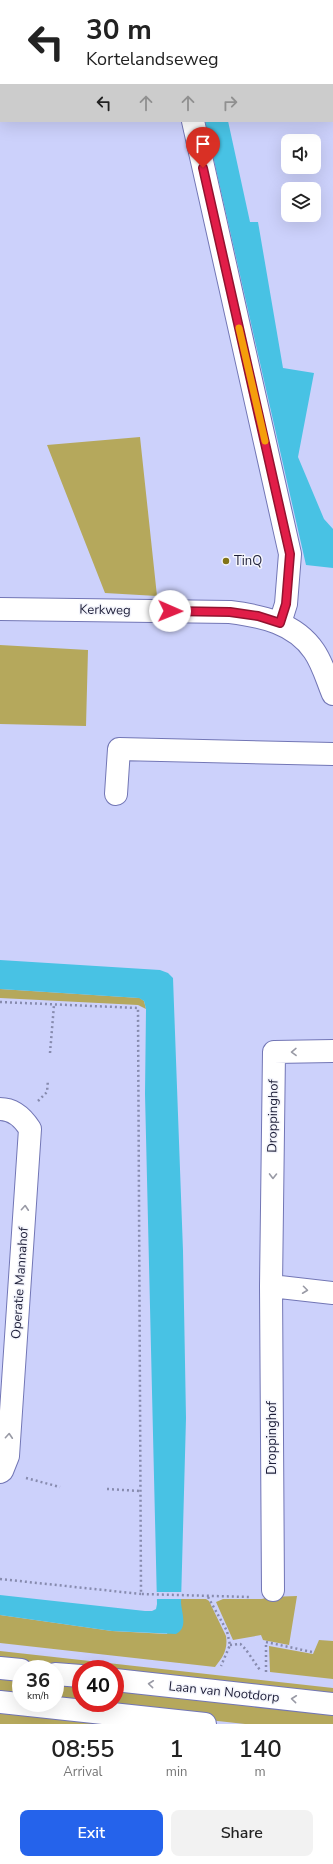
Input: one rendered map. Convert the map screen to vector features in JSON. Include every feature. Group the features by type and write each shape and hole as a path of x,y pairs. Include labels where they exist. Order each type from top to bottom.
{"street":[{"path":"192,122 290,554 286,604 280,623"},
{"name":"Kerkweg","path":"0,609 230,612 258,616 280,623 306,641 315,652 333,694"},
{"path":"116,794 119,749 333,754"},
{"name":"Droppinghof","path":"274,1590 272,1286 274,1052 333,1051"},
{"name":"Operatie Mannahof","path":"0,1109 5,1109 22,1117 30,1129 8,1456 1,1472"},
{"path":"272,1286 333,1293"},
{"path":"0,1668 12,1669"},
{"name":"Laan van Nootdorp","path":"124,1681 333,1704"},
{"path":"0,1702 205,1724"}],"path":[{"path":"0,1002 138,1008 140,1491 142,1594"},
{"path":"50,1053 54,1005"},
{"path":"1,1472 60,1487"},
{"path":"107,1489 140,1491"},
{"path":"0,1579 142,1594 208,1597 266,1598 274,1590"},
{"path":"208,1597 227,1631 230,1645 219,1670"},
{"path":"230,1645 240,1644 244,1647 251,1660 266,1676 266,1642 312,1652"}],"shaded area":[{"path":"140,437 157,596 105,593 47,445"},
{"path":"0,645 88,650 86,726 0,724"},
{"path":"0,989 140,998 144,1001 146,1009 138,1005 0,998"},
{"path":"297,1596 289,1645 263,1640 261,1635 233,1640 216,1602 223,1599 262,1599 269,1597"},
{"path":"181,1599 206,1599 209,1601 226,1636 224,1653 215,1667 0,1643 0,1615 112,1631 167,1634"},
{"path":"319,1640 333,1641 333,1679 270,1672 269,1646 313,1654"},
{"path":"0,1651 81,1660 72,1660 72,1671 64,1670 64,1660 12,1660 12,1664 0,1663"},
{"path":"124,1665 333,1688 333,1699 124,1676"},
{"path":"0,1676 12,1677 12,1698 0,1697"},
{"path":"64,1683 72,1684 72,1705 64,1704"},
{"path":"124,1690 333,1712 333,1724 245,1724 124,1711"},
{"path":"0,1711 123,1724 0,1724"}],"water":[{"path":"205,122 228,122 250,222 258,222 283,368 314,373 298,457 324,519 333,529 333,568 306,565"},
{"path":"0,960 160,970 168,973 173,978 183,1251 186,1418 181,1603 183,1624 180,1631 176,1634 112,1631 0,1615 0,1595 145,1611 152,1611 156,1609 157,1604 145,1094 146,1009 144,1001 139,998 0,989"}],"pier":[{"path":"154,1592 183,1592 183,1599 155,1599"}],"slow traffic":[{"path":"239,328 265,441"}],"place":[{"name":"TinQ","path":"226,561"}],"route":[{"path":"170,611 230,612 258,616 280,623 286,604 288,591 290,554 203,168"}]}
